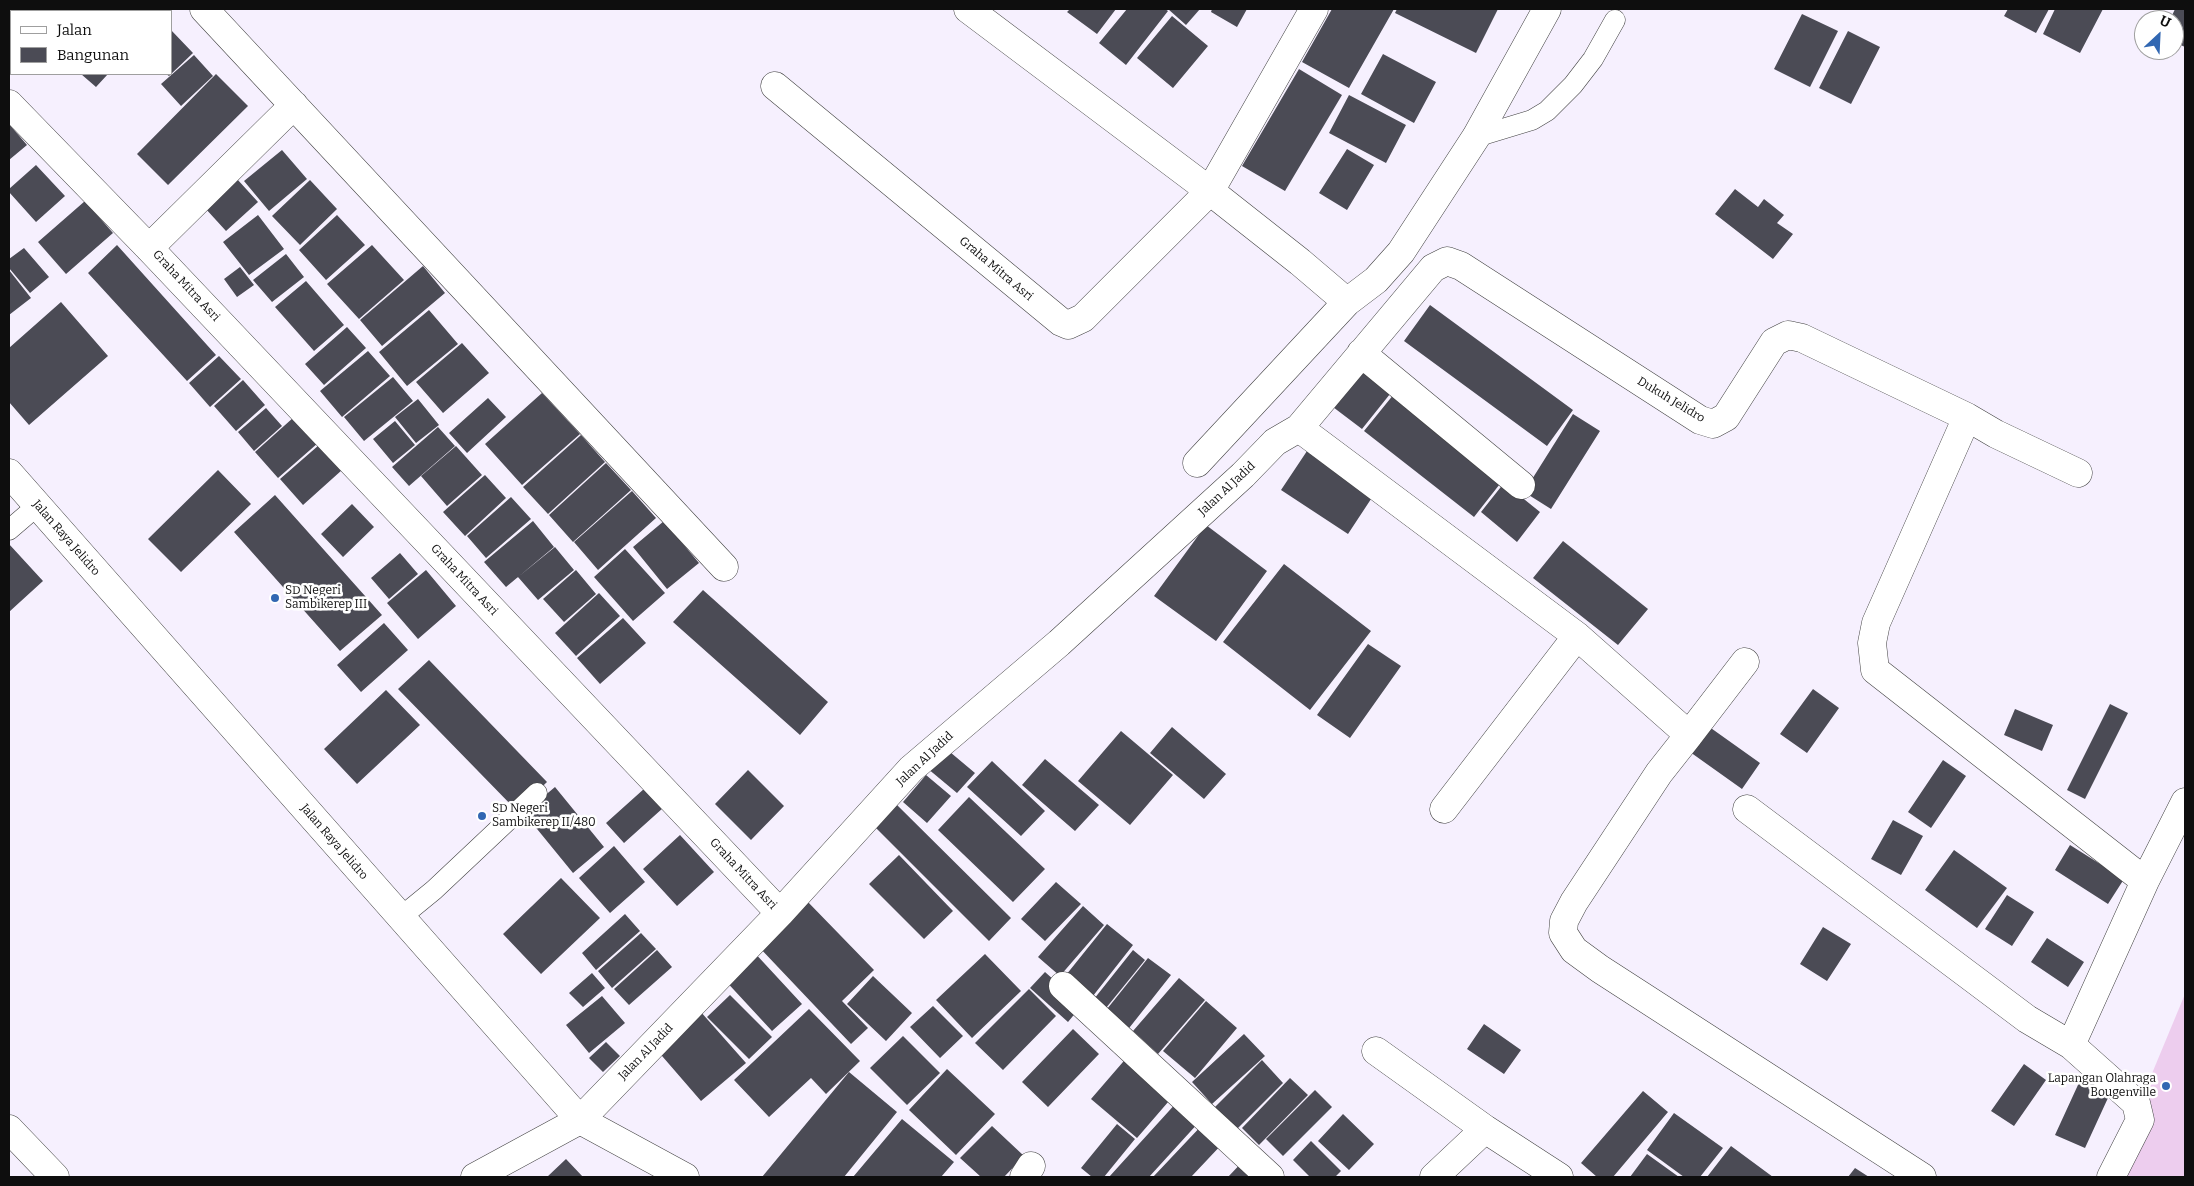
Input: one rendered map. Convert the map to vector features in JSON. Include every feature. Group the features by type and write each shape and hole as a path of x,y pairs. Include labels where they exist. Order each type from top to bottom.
{"street":[{"path":"204,9 724,567"},
{"path":"968,9 1210,191 1347,302"},
{"name":"Graha Mitra Asri","path":"774,86 1054,316 1068,325 1083,318 1210,191 1314,9"},
{"path":"1197,463 1347,302 1376,280 1401,252 1476,137 1547,9"},
{"name":"Graha Mitra Asri","path":"9,104 149,248 780,913"},
{"name":"Graha Mitra Asri","path":"149,248 294,105"},
{"name":"Dukuh Jelidro","path":"1299,428 1433,268 1447,260 1461,266 1700,420 1713,424 1726,417 1774,342 1788,335 1802,338 1967,417 1996,434 2078,474"},
{"path":"1362,353 1521,485"},
{"path":"1967,417 1876,623 1872,643 1875,670 2145,881"},
{"path":"1299,428 1577,636 1689,735"},
{"name":"Jalan Al Jadid","path":"476,1177 580,1120 780,913 911,770 1059,643 1235,482 1275,442 1299,428"},
{"name":"Jalan Raya Jelidro","path":"9,473 580,1120 685,1177"},
{"path":"1444,809 1577,636"},
{"path":"1745,662 1659,773 1574,902 1564,921 1563,932 1574,950 1600,969 1922,1177"},
{"path":"2071,1045 2145,881 2185,802"},
{"path":"1747,809 2027,1019 2071,1045 2136,1103 2140,1120 2111,1177"},
{"path":"1063,986 1270,1177"},
{"path":"1376,1051 1485,1129 1559,1177"},
{"path":"9,1129 54,1177"},
{"path":"1434,1177 1485,1129"}],"lane":[{"path":"1476,137 1514,127 1532,120 1547,111 1573,85 1593,59 1615,20"},
{"path":"9,530 37,506"},
{"path":"401,918 434,890 537,793"}],"shaded area":[{"name":"Lapangan Olahraga Bougenville","path":"2185,994 2185,1177 2109,1177"}],"building":[{"path":"9,9 37,9 36,10"},
{"path":"97,9 144,9 143,10"},
{"path":"1070,9 1116,9 1097,34 1067,12"},
{"path":"1127,9 1165,9 1168,11 1126,65 1099,43"},
{"path":"1168,9 1200,9 1186,25"},
{"path":"1212,9 1247,9 1237,27 1211,12"},
{"path":"1332,9 1394,9 1349,88 1302,62"},
{"path":"1397,9 1498,9 1476,53 1395,13"},
{"path":"2008,9 2049,9 2036,33 2004,16"},
{"path":"2055,9 2103,9 2080,53 2043,34"},
{"path":"2185,9 2185,47 2184,10 2175,10"},
{"path":"1802,14 1838,31 1810,87 1774,69"},
{"path":"1172,16 1208,46 1173,88 1137,58"},
{"path":"172,31 193,53 172,73"},
{"path":"1848,31 1880,47 1851,104 1819,88"},
{"path":"1383,54 1436,82 1414,123 1361,94"},
{"path":"194,55 213,76 181,106 161,84"},
{"path":"1299,69 1342,95 1285,191 1242,166"},
{"path":"216,74 248,106 168,185 137,154"},
{"path":"82,75 107,75 96,87"},
{"path":"1349,95 1406,125 1386,163 1329,133"},
{"path":"9,124 27,145 9,160"},
{"path":"1347,149 1374,165 1347,210 1319,193"},
{"path":"282,150 307,179 269,211 244,181"},
{"path":"36,165 65,196 36,222 9,192 9,189"},
{"path":"237,179 258,202 226,231 205,208"},
{"path":"310,180 337,209 300,245 272,216"},
{"path":"1735,189 1758,207 1764,199 1784,215 1777,223 1793,234 1773,259 1715,214"},
{"path":"85,201 113,233 66,274 38,242"},
{"path":"258,215 284,249 249,275 223,242"},
{"path":"337,215 365,245 326,280 299,250"},
{"path":"117,245 216,355 187,381 88,273"},
{"path":"372,245 404,280 359,319 327,284"},
{"path":"24,248 49,277 30,293 9,268 9,259"},
{"path":"286,254 304,277 272,302 253,280"},
{"path":"423,266 445,293 382,346 360,320"},
{"path":"240,267 254,285 237,297 224,279"},
{"path":"9,270 31,298 9,315"},
{"path":"306,281 344,325 314,351 275,307"},
{"path":"61,302 108,356 29,425 9,402 9,348"},
{"path":"1430,305 1573,410 1547,446 1404,341"},
{"path":"429,310 458,344 407,386 379,352"},
{"path":"347,327 366,348 324,385 305,364"},
{"path":"462,343 489,373 443,413 416,382"},
{"path":"368,351 390,376 342,417 320,391"},
{"path":"219,356 241,379 210,407 189,383"},
{"path":"1361,363 1394,389 1362,429 1329,404"},
{"path":"393,377 413,401 364,441 344,417"},
{"path":"243,380 265,405 236,431 214,406"},
{"path":"542,393 580,434 522,485 485,444"},
{"path":"1394,394 1503,480 1474,517 1364,431"},
{"path":"488,398 506,417 467,453 449,433"},
{"path":"418,399 439,425 416,443 395,417"},
{"path":"266,408 282,426 254,451 238,432"},
{"path":"1573,414 1600,431 1551,509 1524,492"},
{"path":"294,417 318,443 278,478 255,452"},
{"path":"395,421 415,445 393,463 373,439"},
{"path":"438,427 455,446 409,486 392,467"},
{"path":"581,435 605,462 548,514 523,487"},
{"path":"319,445 342,470 303,505 280,479"},
{"path":"456,446 482,475 447,506 421,476"},
{"path":"1307,451 1373,496 1348,534 1281,490"},
{"path":"606,463 631,490 573,542 549,515"},
{"path":"218,470 251,504 181,572 148,539"},
{"path":"485,475 506,498 465,536 443,512"},
{"path":"1504,483 1540,512 1517,542 1481,512"},
{"path":"632,491 656,518 598,570 574,542"},
{"path":"275,495 382,615 340,651 234,532"},
{"path":"511,497 531,519 486,558 467,536"},
{"path":"352,504 374,527 343,557 321,534"},
{"path":"533,521 554,547 506,587 484,562"},
{"path":"664,521 699,563 667,589 633,547"},
{"path":"1206,525 1267,571 1216,641 1154,596"},
{"path":"1563,541 1648,609 1618,645 1533,578"},
{"path":"9,544 43,581 9,612"},
{"path":"555,547 574,570 538,600 518,577"},
{"path":"625,549 665,593 633,621 594,577"},
{"path":"400,553 418,574 389,599 371,578"},
{"path":"1284,564 1371,631 1310,710 1223,642"},
{"path":"426,570 456,606 418,639 387,603"},
{"path":"576,570 596,594 564,622 543,599"},
{"path":"703,590 828,702 800,735 673,622"},
{"path":"599,593 620,616 576,656 555,633"},
{"path":"623,618 646,643 600,684 577,658"},
{"path":"384,623 408,650 361,692 337,665"},
{"path":"1368,644 1401,666 1350,738 1317,715"},
{"path":"429,660 547,782 517,811 398,689"},
{"path":"1813,689 1839,708 1807,753 1780,734"},
{"path":"386,690 420,725 357,784 324,749"},
{"path":"2110,704 2128,713 2085,799 2067,790"},
{"path":"2015,709 2053,725 2042,751 2004,735"},
{"path":"1708,726 1760,763 1742,789 1690,752"},
{"path":"1172,727 1226,774 1204,799 1150,753"},
{"path":"1121,731 1173,775 1130,825 1078,781"},
{"path":"944,747 975,773 957,793 927,768"},
{"path":"1045,759 1099,805 1075,831 1022,785"},
{"path":"1943,760 1966,776 1931,828 1908,812"},
{"path":"992,761 1045,811 1021,836 967,787"},
{"path":"748,770 784,806 751,840 715,804"},
{"path":"926,775 951,796 927,823 903,802"},
{"path":"555,787 604,847 573,873 524,813"},
{"path":"645,788 663,808 624,843 606,823"},
{"path":"969,797 1045,869 1013,902 938,830"},
{"path":"896,804 1011,918 989,941 874,826"},
{"path":"1893,820 1923,836 1901,875 1871,859"},
{"path":"680,835 714,872 677,906 643,869"},
{"path":"2070,845 2124,879 2108,904 2055,870"},
{"path":"614,846 645,882 610,913 579,878"},
{"path":"1954,850 2007,888 1977,928 1925,890"},
{"path":"899,855 953,911 924,939 869,884"},
{"path":"561,878 600,918 541,974 503,934"},
{"path":"1056,882 1081,904 1045,941 1021,919"},
{"path":"2007,895 2034,912 2012,946 1985,929"},
{"path":"806,900 874,970 842,1001 868,1028 851,1044 758,946"},
{"path":"1083,906 1104,925 1060,976 1038,957"},
{"path":"625,914 640,931 596,970 582,953"},
{"path":"1107,924 1133,945 1089,1001 1062,980"},
{"path":"1823,927 1851,944 1827,981 1800,964"},
{"path":"641,933 656,949 612,988 598,971"},
{"path":"2047,938 2084,962 2068,987 2031,962"},
{"path":"657,950 672,967 629,1005 614,989"},
{"path":"752,950 802,1004 772,1031 722,977"},
{"path":"1133,950 1145,960 1106,1008 1094,999"},
{"path":"985,954 1021,991 972,1038 936,1000"},
{"path":"1148,958 1171,975 1126,1032 1103,1014"},
{"path":"1045,972 1082,1005 1068,1022 1030,988"},
{"path":"592,973 605,988 583,1007 569,993"},
{"path":"873,976 912,1013 886,1041 847,1004"},
{"path":"1179,978 1205,1000 1158,1054 1133,1031"},
{"path":"1029,989 1056,1016 1003,1070 975,1043"},
{"path":"730,995 772,1037 749,1059 707,1017"},
{"path":"602,996 625,1023 589,1053 566,1025"},
{"path":"1206,1001 1237,1028 1195,1078 1163,1051"},
{"path":"933,1006 963,1036 940,1058 910,1027"},
{"path":"809,1009 860,1061 826,1094 811,1078 769,1117 734,1080"},
{"path":"700,1011 746,1063 701,1101 656,1049"},
{"path":"1484,1024 1521,1050 1504,1074 1467,1049"},
{"path":"1073,1029 1099,1054 1048,1107 1022,1082"},
{"path":"1244,1034 1265,1056 1212,1104 1192,1082"},
{"path":"903,1036 940,1073 907,1105 870,1068"},
{"path":"606,1042 620,1056 603,1072 589,1058"},
{"path":"1129,1055 1175,1094 1137,1138 1091,1099"},
{"path":"1262,1060 1283,1083 1237,1129 1215,1107"},
{"path":"2024,1064 2046,1080 2014,1126 1991,1111"},
{"path":"947,1069 995,1114 956,1155 909,1110"},
{"path":"849,1072 897,1112 844,1177 762,1177"},
{"path":"2083,1074 2113,1087 2085,1148 2055,1135"},
{"path":"1290,1078 1308,1095 1259,1145 1242,1128"},
{"path":"1315,1090 1332,1107 1283,1156 1266,1139"},
{"path":"1643,1091 1668,1112 1613,1177 1597,1177 1581,1163"},
{"path":"1178,1101 1200,1121 1149,1177 1109,1177"},
{"path":"1674,1113 1723,1148 1700,1177 1684,1177 1647,1150"},
{"path":"1343,1114 1374,1144 1349,1170 1318,1141"},
{"path":"902,1119 954,1162 941,1177 853,1177"},
{"path":"1204,1123 1224,1142 1191,1177 1153,1177"},
{"path":"1117,1124 1135,1139 1104,1177 1092,1177 1081,1168"},
{"path":"992,1126 1024,1156 1004,1177 981,1177 960,1158"},
{"path":"1311,1141 1341,1171 1335,1177 1310,1177 1293,1160"},
{"path":"1731,1146 1773,1177 1707,1177"},
{"path":"1647,1154 1679,1177 1630,1177"},
{"path":"566,1159 583,1177 547,1177"},
{"path":"1245,1159 1266,1177 1228,1177"},
{"path":"1855,1168 1869,1177 1848,1177"}],"place":[{"name":"SD Negeri Sambikerep III","path":"275,598"},
{"name":"SD Negeri Sambikerep II/480","path":"482,816"},
{"name":"Lapangan Olahraga Bougenville","path":"2166,1086"}]}
